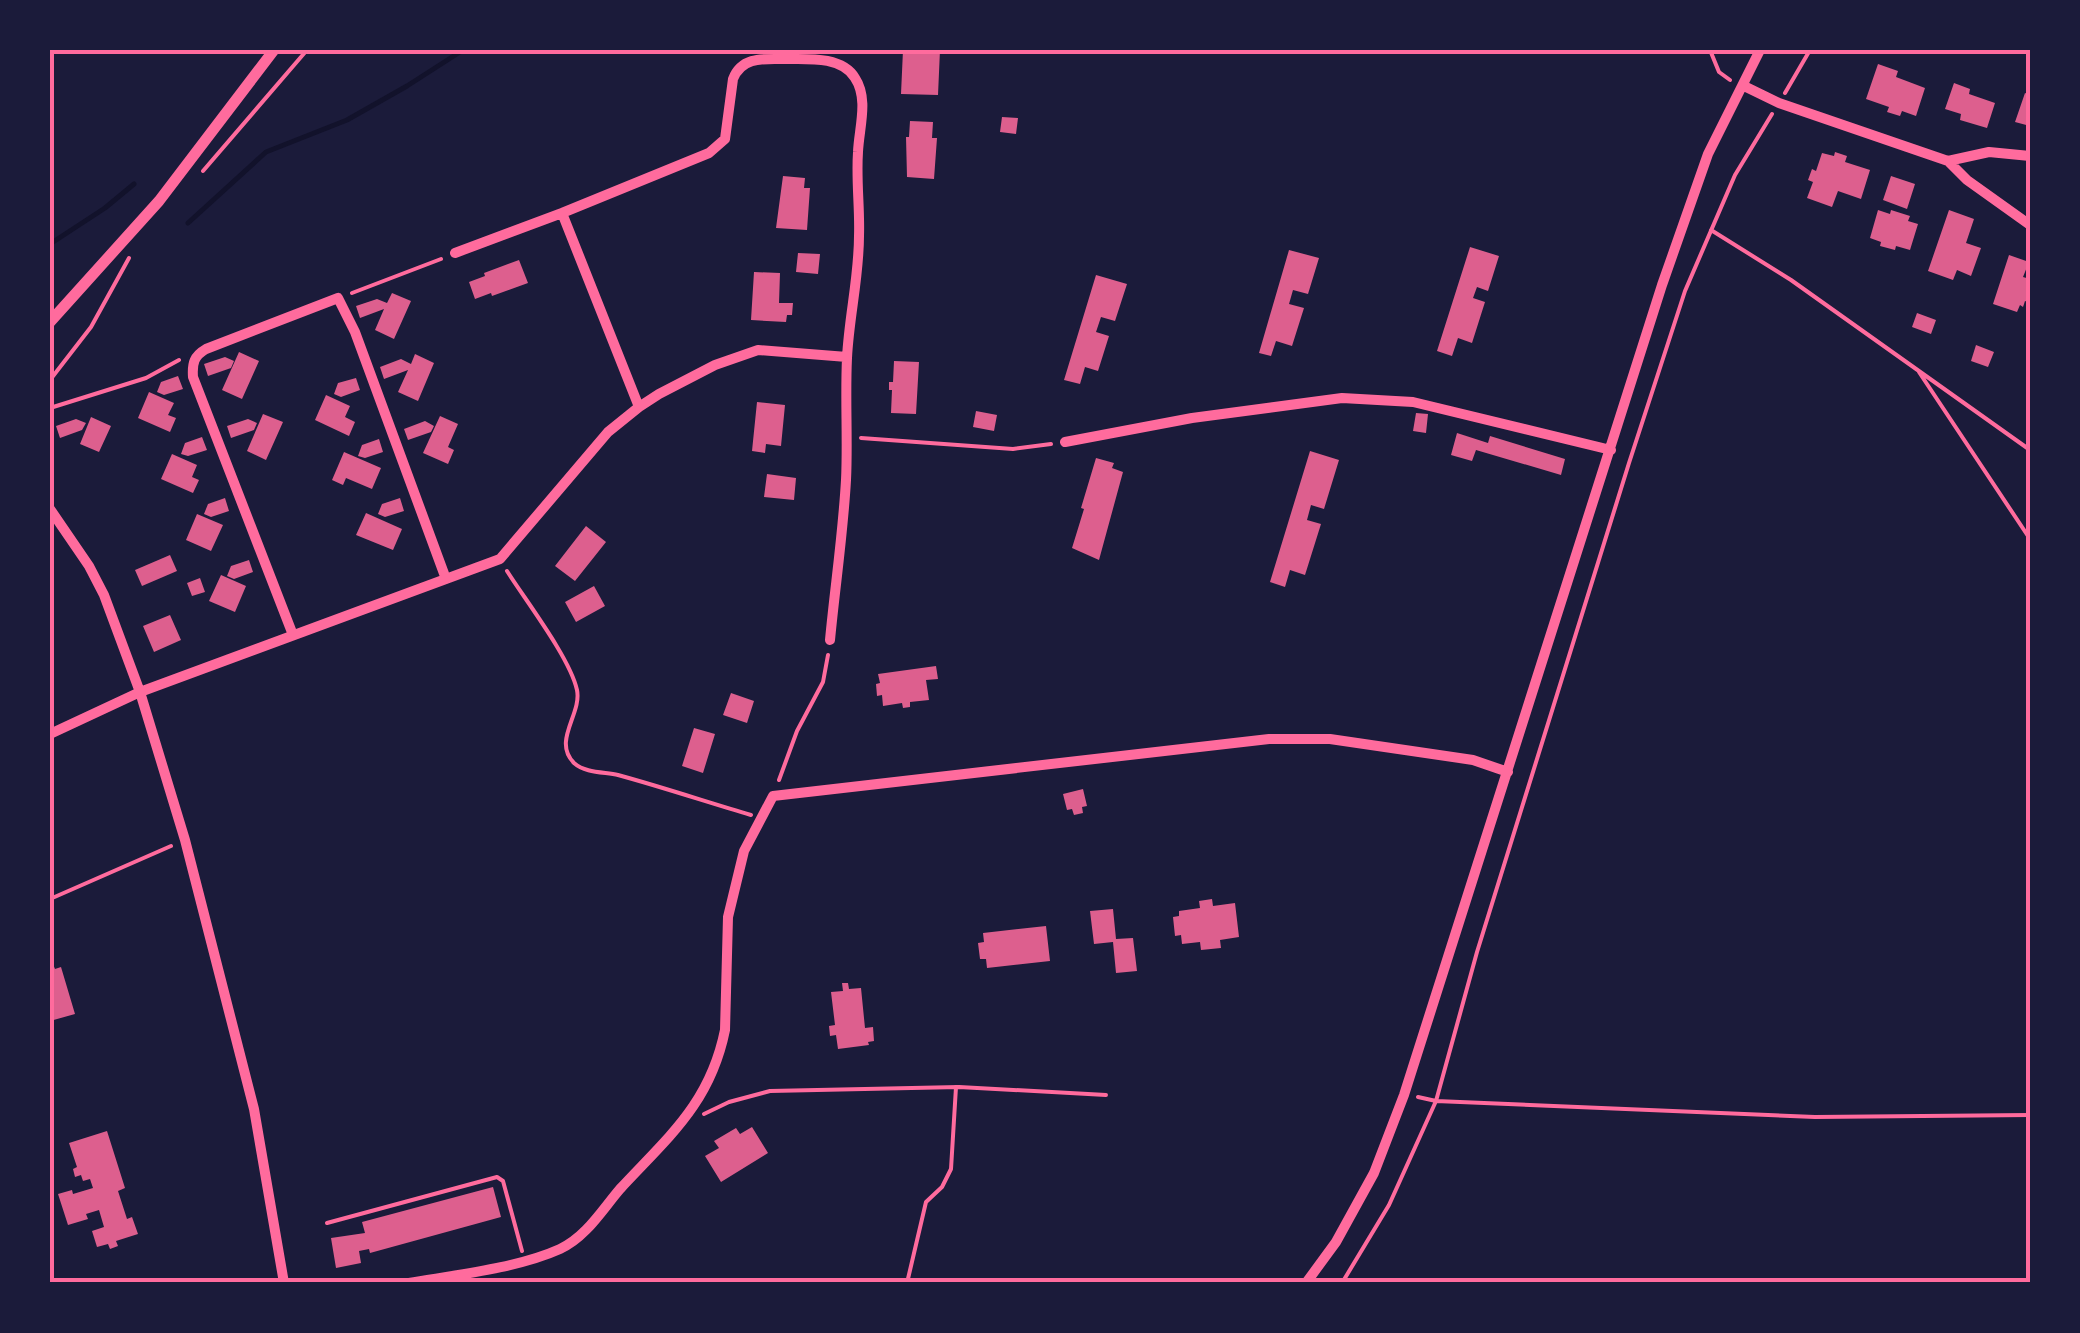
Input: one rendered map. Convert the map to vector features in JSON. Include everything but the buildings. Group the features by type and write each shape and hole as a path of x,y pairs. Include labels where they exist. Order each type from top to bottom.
{"street":[{"path":"50,322 159,201 274,50"},
{"path":"1306,1283 1336,1242 1374,1173 1404,1094 1662,285 1708,154 1760,50"},
{"path":"455,253 562,213 719,146 727,130 732,79 745,63 759,59 822,60 838,63 852,72 862,103 857,168 859,252 847,357 845,492 830,640"},
{"path":"1744,86 1779,103 1948,161 1966,180 2030,225"},
{"path":"1948,161 1989,152 2030,156"},
{"path":"562,213 639,407"},
{"path":"293,635 193,377 195,358 206,349 338,298 355,332 446,579"},
{"path":"50,734 140,692 500,559 608,432 639,407 714,365 766,350 847,357"},
{"path":"1065,442 1192,418 1342,398 1414,402 1611,450"},
{"path":"50,509 76,544 104,595 140,692 185,840 254,1109 284,1283"},
{"path":"409,1283 525,1260 561,1248 584,1233 682,1124 699,1098 722,1045 728,917 744,850 773,796 1269,739 1330,739 1473,760 1508,772"}],"path":[{"path":"195,180 307,50"},
{"path":"1710,50 1719,72 1744,86"},
{"path":"1342,1283 1389,1205 1436,1101 1477,952 1686,291 1735,175 1810,50"},
{"path":"1711,230 1791,280 2030,450"},
{"path":"50,380 90,328 133,252"},
{"path":"338,298 455,253"},
{"path":"50,408 146,378 206,349"},
{"path":"1916,368 2030,538"},
{"path":"847,437 1013,450 1065,442"},
{"path":"500,559 560,653 577,688 579,704 567,730 566,743 573,762 584,769 614,774 760,818"},
{"path":"773,796 798,731 823,682 830,640"},
{"path":"50,899 185,840"},
{"path":"682,1124 729,1102 770,1091 956,1087 1106,1094"},
{"path":"908,1283 926,1202 948,1180 951,1169 956,1087"},
{"path":"1404,1094 1436,1101 1815,1117 2030,1115"},
{"path":"328,1223 496,1176 503,1181 525,1260"}],"waterway":[{"path":"188,223 266,152 347,120 463,50"},
{"path":"50,244 134,184"}]}
